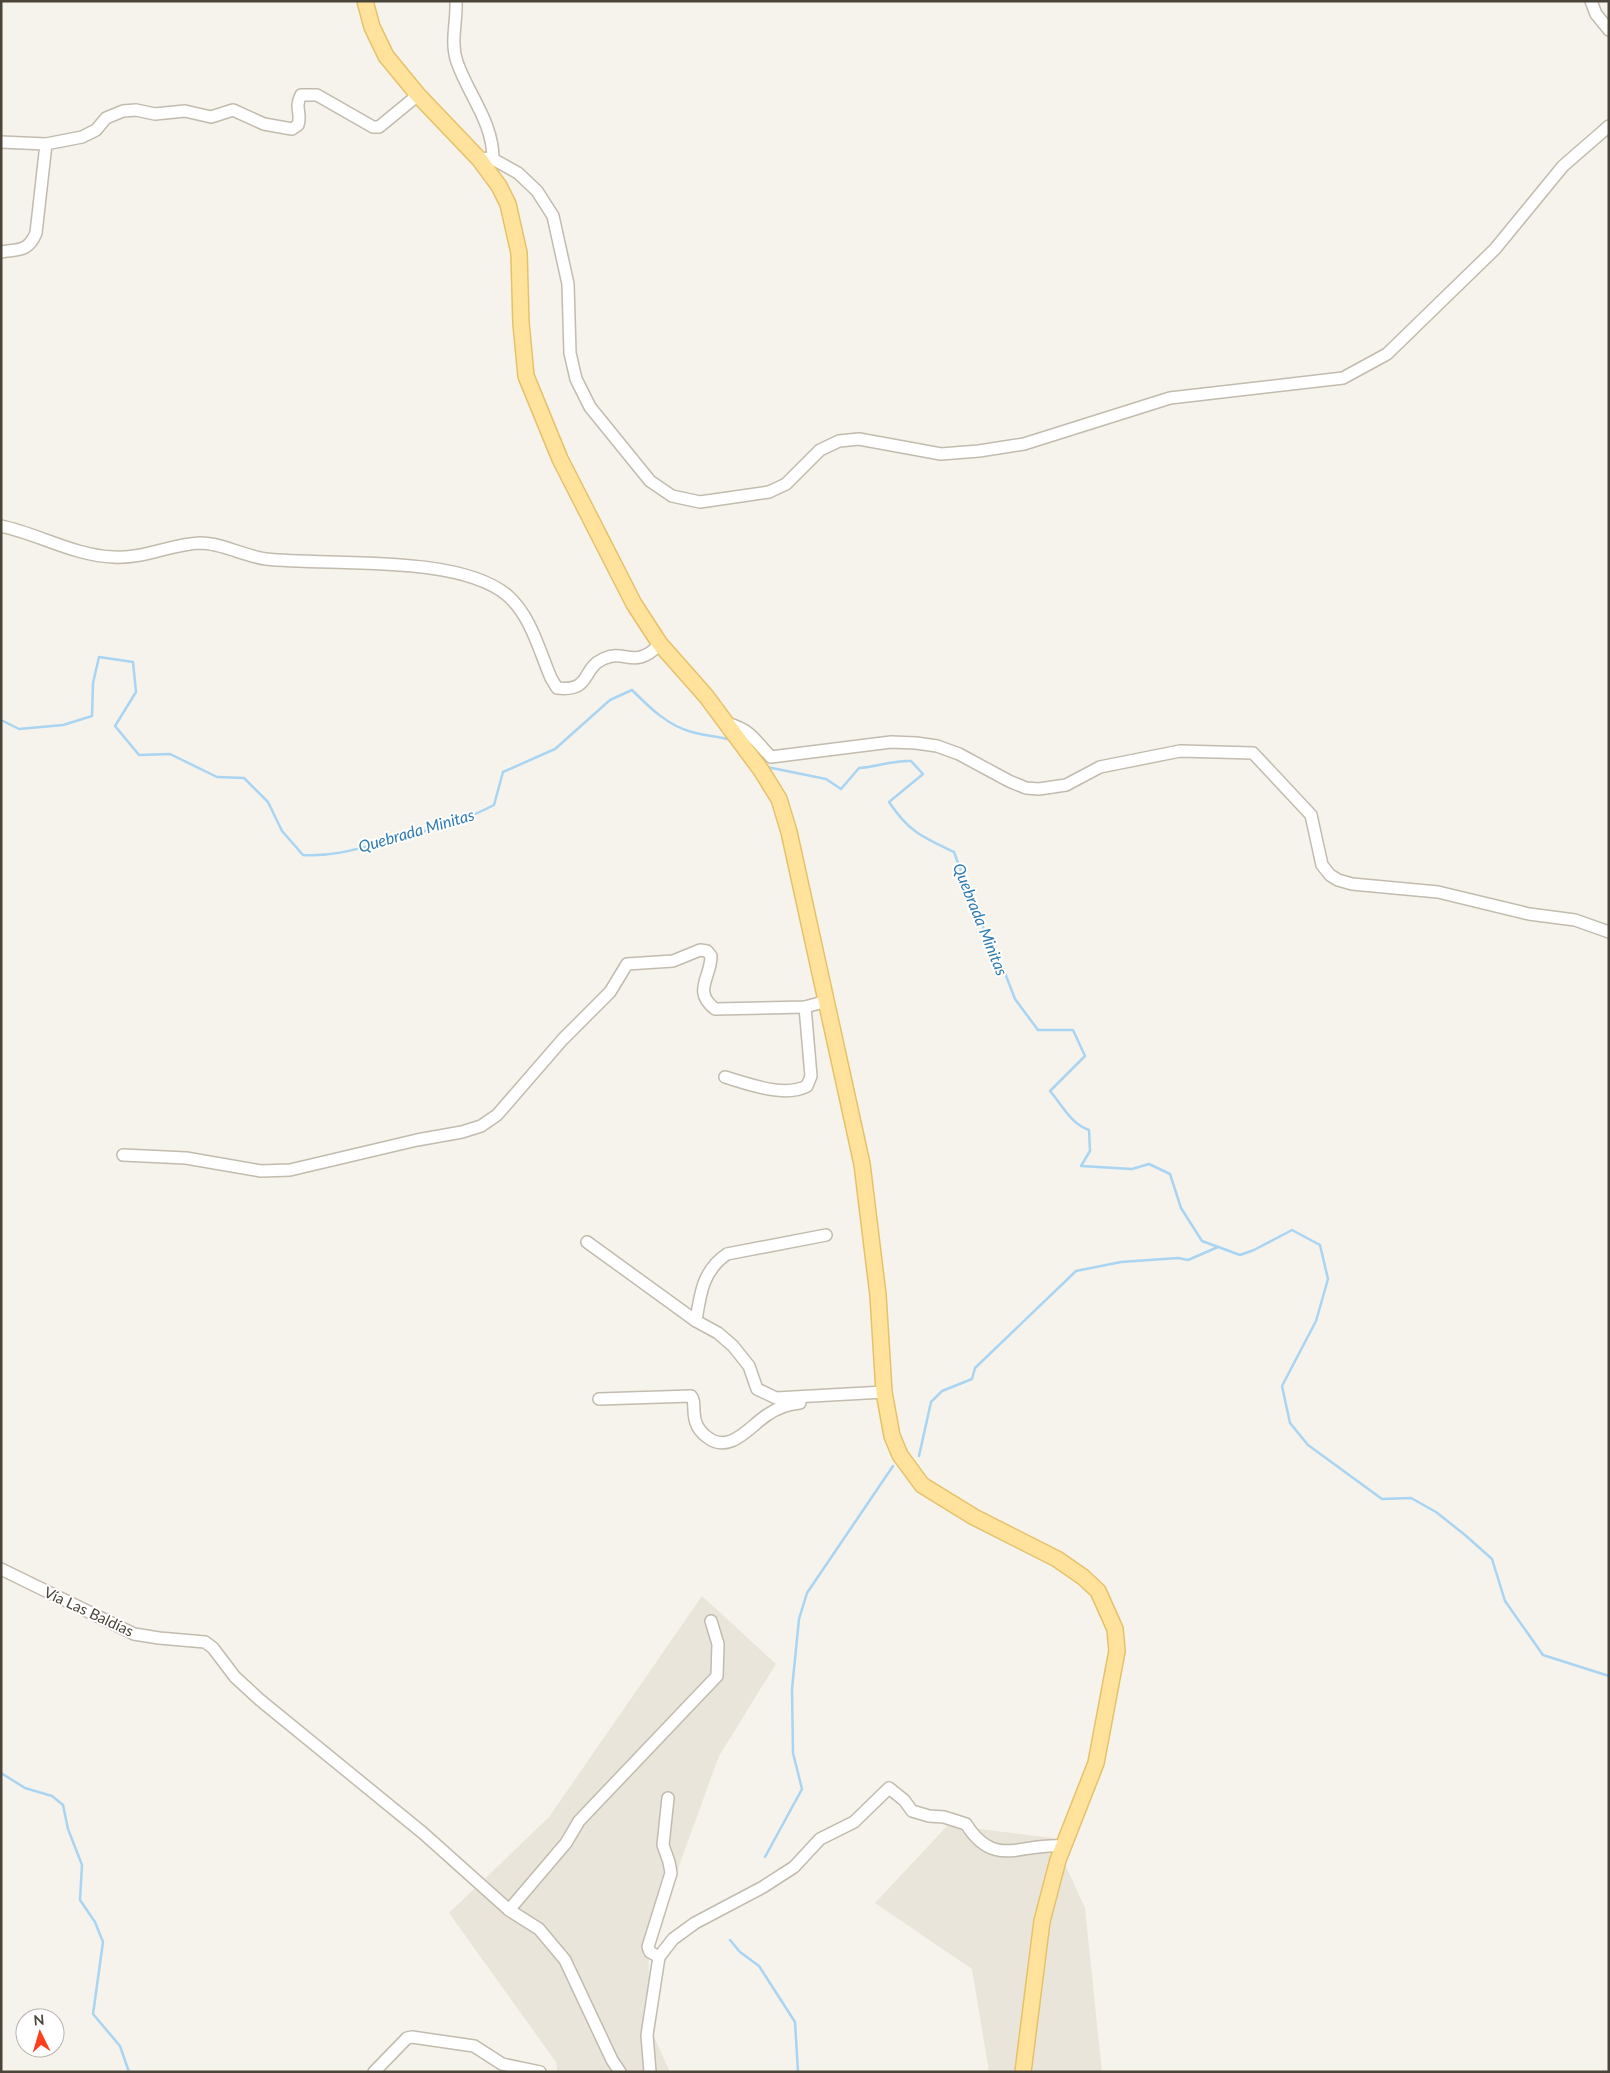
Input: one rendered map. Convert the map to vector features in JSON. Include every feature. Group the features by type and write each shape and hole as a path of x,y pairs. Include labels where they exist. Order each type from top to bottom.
{"main road":[{"path":"365,1 372,27 384,51 418,95 486,159 508,204 519,253 523,354 526,376 532,396 560,459 634,604 660,644 727,723 752,757 768,769 789,832 866,1184 878,1295 885,1396 892,1436 900,1455 922,1485 974,1517 1057,1559 1083,1577 1098,1591 1108,1610 1116,1640 1113,1674 1096,1763 1063,1846 1048,1893 1042,1921 1023,2072"}],"street":[{"path":"456,1 453,38 455,55 480,106 491,135 486,159 518,173 537,191 553,216 568,284 570,353 576,379 590,406 650,481 672,496 700,502 769,492 786,484 820,450 839,441 858,439 941,454 979,451 1024,444 1170,398 1343,378 1387,354 1495,249 1564,166 1609,126"},
{"path":"1591,1 1596,14 1609,30"},
{"path":"1,142 46,144 82,137 96,130 106,118 123,111 136,110 155,114 185,111 211,117 233,110 264,124 292,129 298,125 300,120 296,103 301,95 307,93 317,95 373,127 379,127 418,95"},
{"path":"1,252 24,248 32,244 46,144"},
{"path":"1,526 75,551 114,557 159,552 180,545 202,543 265,559 437,570 474,578 506,594 524,612 551,678 557,688 568,689 580,685 601,659 610,656 632,659 643,658 660,644"},
{"path":"727,723 746,729 755,737 768,769 891,742 916,742 936,746 959,754 1009,781 1026,788 1039,789 1066,785 1100,767 1180,751 1253,753 1311,815 1322,865 1330,875 1338,880 1352,884 1438,892 1529,914 1575,920 1609,932"},
{"path":"123,1155 186,1158 261,1171 290,1170 417,1140 462,1132 481,1126 497,1115 562,1039 610,992 627,964 673,961 700,950 707,951 711,956 711,965 703,985 704,995 707,1003 715,1009 806,1007 826,1002"},
{"path":"725,1077 784,1090 800,1090 807,1086 811,1076 806,1007"},
{"path":"696,1321 706,1276 716,1262 727,1254 826,1235"},
{"path":"587,1242 696,1321 718,1333 733,1346 749,1366 758,1388 770,1396 776,1398 885,1396"},
{"path":"599,1399 692,1396 695,1401 694,1419 698,1426 708,1438 726,1443 742,1436 768,1414 789,1404 885,1396"},
{"name":"Vía Las Baldías","path":"1,1569 134,1634 205,1642 214,1648 235,1676 295,1729 423,1833 510,1910 539,1929 566,1960 612,2060 620,2072"},
{"path":"510,1910 566,1843 579,1821 717,1676 718,1644 711,1621"},
{"path":"650,2072 647,2035 659,1957 672,1940 695,1923 763,1887 794,1866 820,1839 854,1822 889,1788 904,1800 912,1811 929,1816 944,1817 966,1824 974,1836 992,1850 1016,1851 1050,1844 1063,1846"},
{"path":"659,1957 651,1953 648,1947 671,1874 670,1862 663,1845 668,1798"},
{"path":"374,2072 407,2038 412,2037 474,2046 502,2064 540,2072"}],"shaded area":[{"path":"702,1596 776,1664 719,1756 648,1951 652,2032 670,2072 557,2072 556,2062 449,1913 549,1817"},
{"path":"948,1825 1053,1838 1085,1908 1102,2072 989,2072 972,1969 875,1903"}],"waterway":[{"name":"Quebrada Minitas","path":"1,720 19,729 63,725 92,716 93,683 99,657 133,662 136,692 115,726 139,755 170,754 217,777 244,778 268,802 282,831 303,855 326,855 369,846 444,826 494,805 503,772 555,749 610,700 632,690 667,721 683,729 731,740"},
{"name":"Quebrada Minitas","path":"767,767 826,779 841,789 859,768 911,761 923,774 889,802 903,820 917,833 954,852 980,916 987,942 1003,968 1015,999 1038,1030 1073,1030 1085,1056 1050,1091 1067,1114 1082,1127 1089,1130 1090,1151 1081,1166 1132,1169 1149,1164 1170,1174 1181,1208 1202,1241 1240,1255 1254,1250 1292,1230 1320,1245 1328,1279 1316,1321 1282,1386 1290,1423 1308,1445 1382,1499 1411,1498 1436,1512 1492,1559 1505,1601 1543,1655 1609,1676"},
{"path":"919,1456 931,1402 942,1391 972,1379 975,1368 1076,1271 1121,1262 1178,1258 1188,1260 1218,1247"},
{"path":"765,1857 802,1789 793,1753 792,1689 799,1619 807,1593 893,1466"},
{"path":"1,1773 25,1788 52,1796 63,1805 68,1829 82,1865 80,1900 95,1922 103,1942 93,2014 120,2046 129,2072"},
{"path":"730,1940 740,1952 759,1966 795,2022 798,2072"}]}
